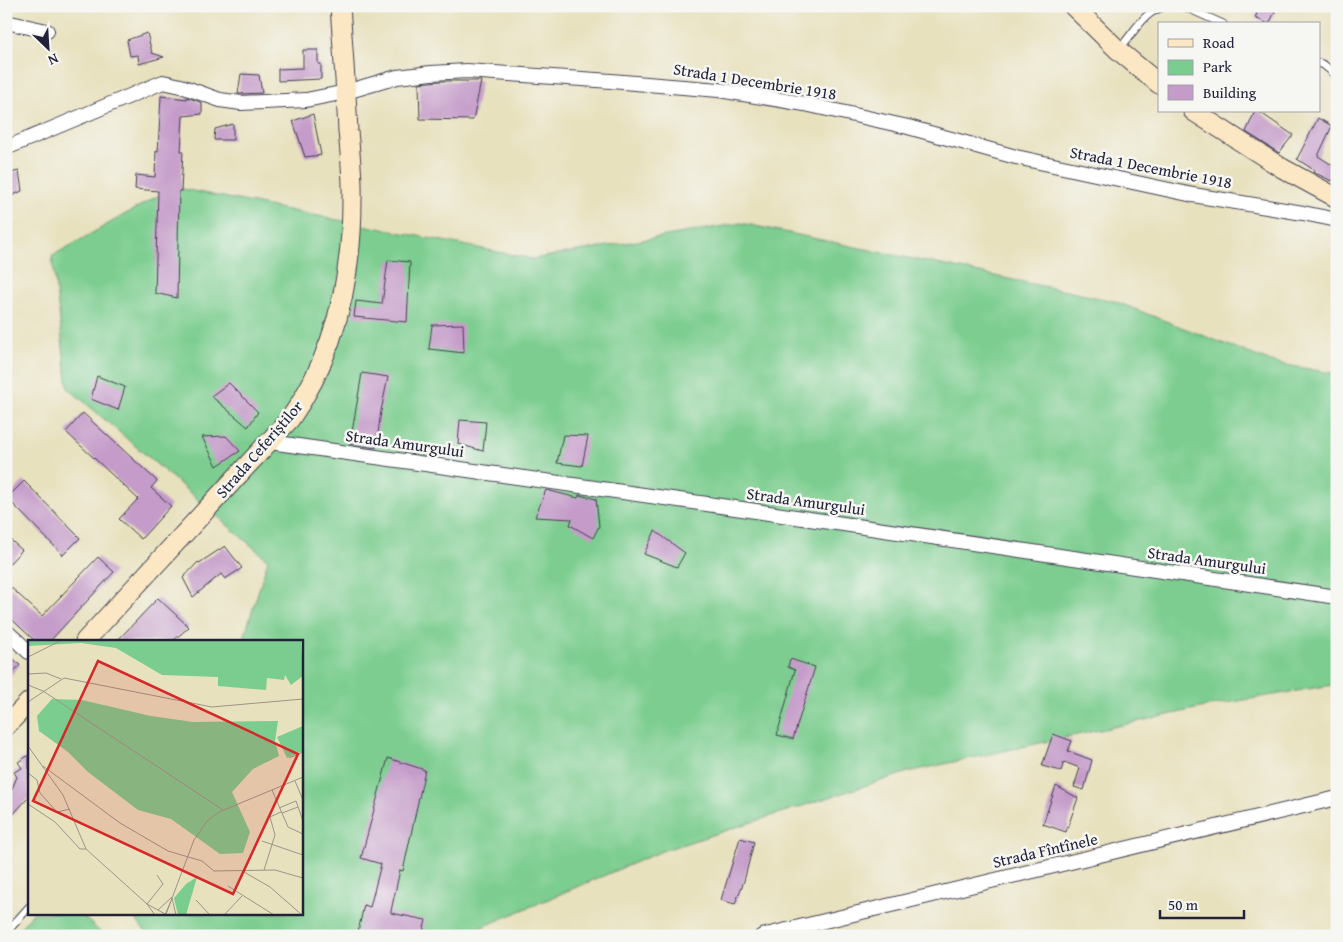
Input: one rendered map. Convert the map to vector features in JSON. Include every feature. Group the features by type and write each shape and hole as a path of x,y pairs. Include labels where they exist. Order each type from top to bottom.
{"street":[{"name":"Strada Ceferiștilor","path":"86,640 270,442 290,418 302,402 328,349 340,310 347,276 351,239 352,198 340,6"},
{"path":"1073,6 1118,50 1158,83"},
{"path":"6,22 47,31"},
{"name":"Strada 1 Decembrie 1918","path":"6,148 162,82 181,86 220,100 241,103 306,100 346,92 397,77 467,71 719,90 805,104 908,127 1016,157 1174,191 1337,220"},
{"path":"1195,112 1282,168 1337,198"},
{"name":"Strada Amurgului","path":"270,442 752,510 1337,597"},
{"path":"6,632 28,651"},
{"path":"6,726 28,703"},
{"name":"Strada Fîntînele","path":"762,936 1337,798"}],"lane":[{"path":"1118,50 1146,16 1159,7 1169,6"},
{"path":"1183,6 1219,22"},
{"path":"1320,63 1337,76"},
{"path":"6,933 28,908"}],"green space":[{"path":"173,187 533,259 741,223 1114,301 1274,363 1337,374 1337,683 1209,706 908,772 662,851 461,936 149,936 131,914 302,914 302,640 243,640 268,560 68,388 52,256"},
{"path":"32,914 80,914 105,936 13,936"}],"building":[{"path":"1260,6 1267,6 1275,12 1270,22 1255,18"},
{"path":"147,33 152,53 164,57 139,64 138,55 130,56 127,40"},
{"path":"303,50 318,50 318,64 321,64 321,79 278,81 278,69 303,68"},
{"path":"241,74 259,75 262,93 238,94"},
{"path":"481,81 473,120 420,119 419,83"},
{"path":"161,96 187,99 187,97 202,103 202,114 183,116 181,191 179,191 177,298 155,293 158,191 135,189 136,175 155,177"},
{"path":"1255,112 1259,112 1293,135 1279,153 1246,132"},
{"path":"313,114 321,155 305,157 293,121"},
{"path":"1318,118 1332,126 1318,156 1337,168 1337,174 1332,181 1313,172 1314,170 1297,159"},
{"path":"233,124 233,140 214,140 215,129"},
{"path":"19,171 22,191 7,198 6,174"},
{"path":"388,260 410,262 407,322 354,317 356,301 382,304"},
{"path":"463,324 464,353 429,349 432,325"},
{"path":"362,373 388,377 376,448 350,444"},
{"path":"97,376 125,387 118,410 91,399"},
{"path":"229,383 258,412 248,427 211,396"},
{"path":"83,413 157,481 151,488 171,506 141,539 119,519 138,499 66,432"},
{"path":"460,420 486,422 483,451 458,444"},
{"path":"563,435 588,436 582,466 557,463"},
{"path":"226,436 240,451 217,466 202,437"},
{"path":"24,481 80,538 63,555 7,498"},
{"path":"546,490 578,498 579,495 596,499 599,526 593,538 570,525 572,519 535,517"},
{"path":"655,531 685,553 677,567 644,554"},
{"path":"6,536 22,550 6,567"},
{"path":"225,546 242,568 225,579 221,574 193,597 183,578 198,562"},
{"path":"98,557 114,572 51,640 34,640 6,614 6,583 42,616"},
{"path":"158,598 189,627 174,640 118,640"},
{"path":"6,653 20,665 6,680"},
{"path":"790,659 815,667 793,739 777,735 795,670 788,667"},
{"path":"1053,734 1072,741 1068,751 1092,760 1084,790 1074,787 1080,768 1064,762 1061,771 1042,766"},
{"path":"28,756 28,798 6,822 6,788 11,791 17,777 14,772 22,768 18,762"},
{"path":"388,758 425,770 403,871 400,870 391,911 391,913 426,920 422,936 357,936 364,905 370,907 381,864 361,858"},
{"path":"1056,786 1078,798 1066,832 1043,824"},
{"path":"740,838 754,842 744,881 735,904 721,900"}]}
